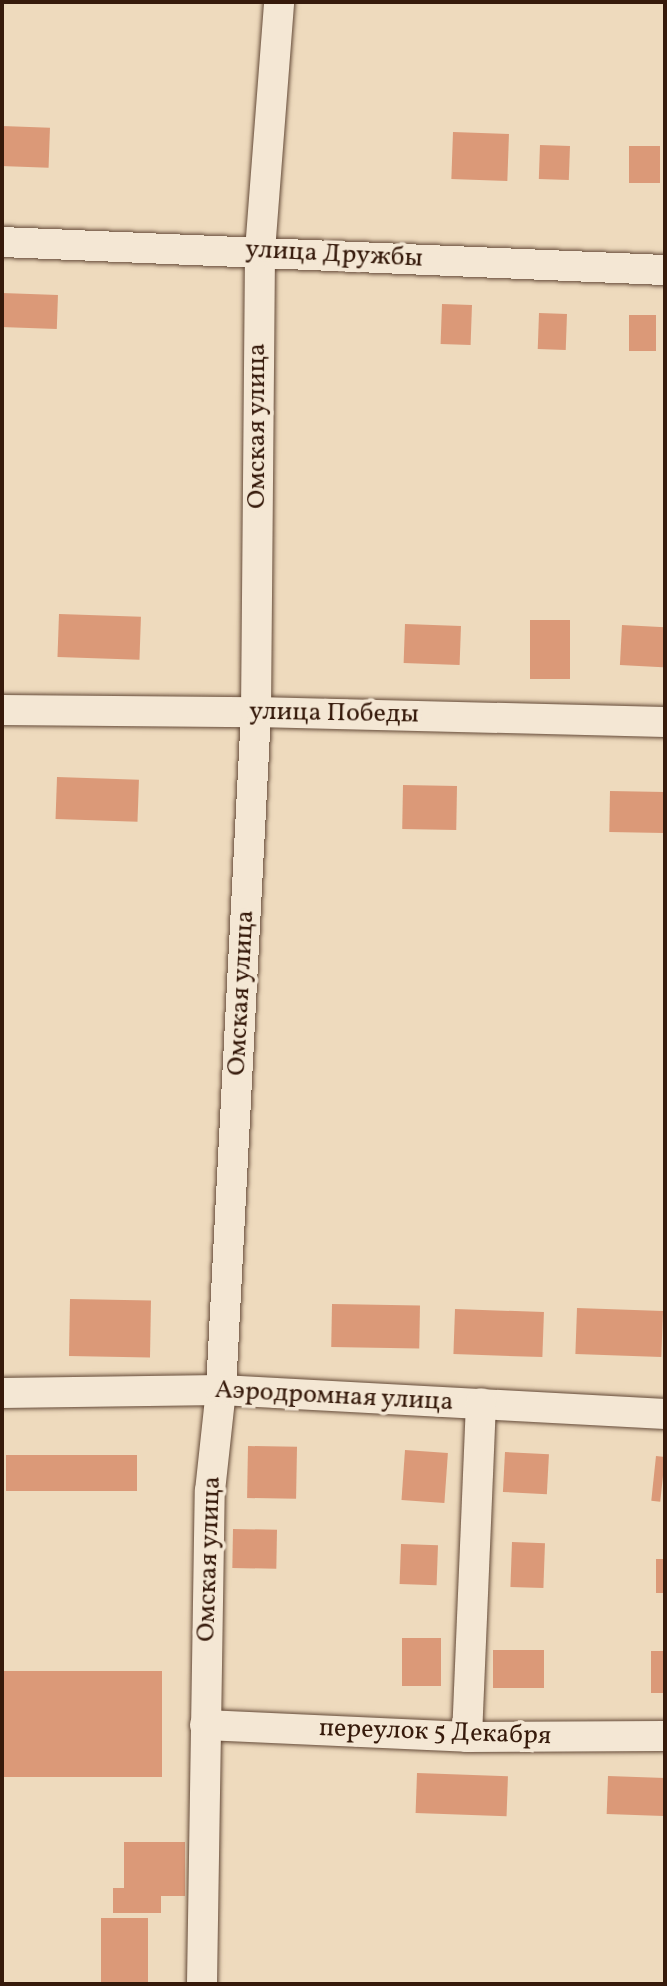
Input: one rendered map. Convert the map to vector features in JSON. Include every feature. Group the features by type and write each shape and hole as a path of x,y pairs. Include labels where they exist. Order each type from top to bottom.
{"street":[{"name":"Омская улица","path":"202,1984 210,1491 221,1391 256,712 260,251 279,2"},
{"name":"улица Дружбы","path":"2,242 665,270"},
{"name":"улица Победы","path":"2,710 256,712 665,722"},
{"name":"Аэродромная улица","path":"2,1393 221,1391 665,1414"},
{"path":"467,1737 481,1403"},
{"name":"переулок 5 Декабря","path":"205,1725 467,1737 665,1736"}],"building":[{"path":"2,126 50,128 49,168 2,166"},
{"path":"453,132 509,134 507,181 451,179"},
{"path":"540,145 570,146 569,180 539,179"},
{"path":"629,146 660,146 660,183 629,183"},
{"path":"2,293 58,295 57,329 2,327"},
{"path":"442,304 472,305 471,345 441,344"},
{"path":"539,313 567,314 566,350 538,349"},
{"path":"629,315 656,315 656,351 629,351"},
{"path":"59,614 141,617 139,660 57,657"},
{"path":"530,620 570,620 570,679 530,679"},
{"path":"405,624 461,626 460,665 404,663"},
{"path":"622,625 665,627 663,667 620,665"},
{"path":"57,777 139,780 137,822 56,819"},
{"path":"403,785 457,786 456,830 402,829"},
{"path":"610,791 665,792 664,833 609,832"},
{"path":"70,1299 151,1300 150,1357 69,1356"},
{"path":"332,1304 420,1306 419,1349 331,1347"},
{"path":"577,1308 663,1311 661,1357 575,1354"},
{"path":"455,1309 544,1312 542,1357 453,1354"},
{"path":"248,1446 297,1447 296,1499 247,1498"},
{"path":"405,1450 448,1453 444,1503 402,1500"},
{"path":"505,1452 549,1454 547,1494 503,1492"},
{"path":"6,1455 137,1455 137,1491 6,1491"},
{"path":"656,1456 665,1457 660,1502 651,1501"},
{"path":"233,1529 277,1530 276,1569 232,1568"},
{"path":"512,1542 545,1543 543,1588 510,1587"},
{"path":"401,1544 438,1545 437,1585 400,1584"},
{"path":"656,1559 665,1559 665,1593 656,1593"},
{"path":"402,1638 441,1638 441,1686 402,1686"},
{"path":"493,1650 544,1650 544,1688 493,1688"},
{"path":"651,1651 665,1651 665,1693 651,1693"},
{"path":"2,1671 162,1671 162,1777 2,1777"},
{"path":"417,1773 508,1776 507,1816 416,1813"},
{"path":"608,1776 665,1778 664,1816 607,1814"},
{"path":"124,1842 185,1842 185,1896 161,1896 161,1913 113,1913 113,1888 124,1888"},
{"path":"101,1918 148,1918 148,1984 101,1984"}]}
